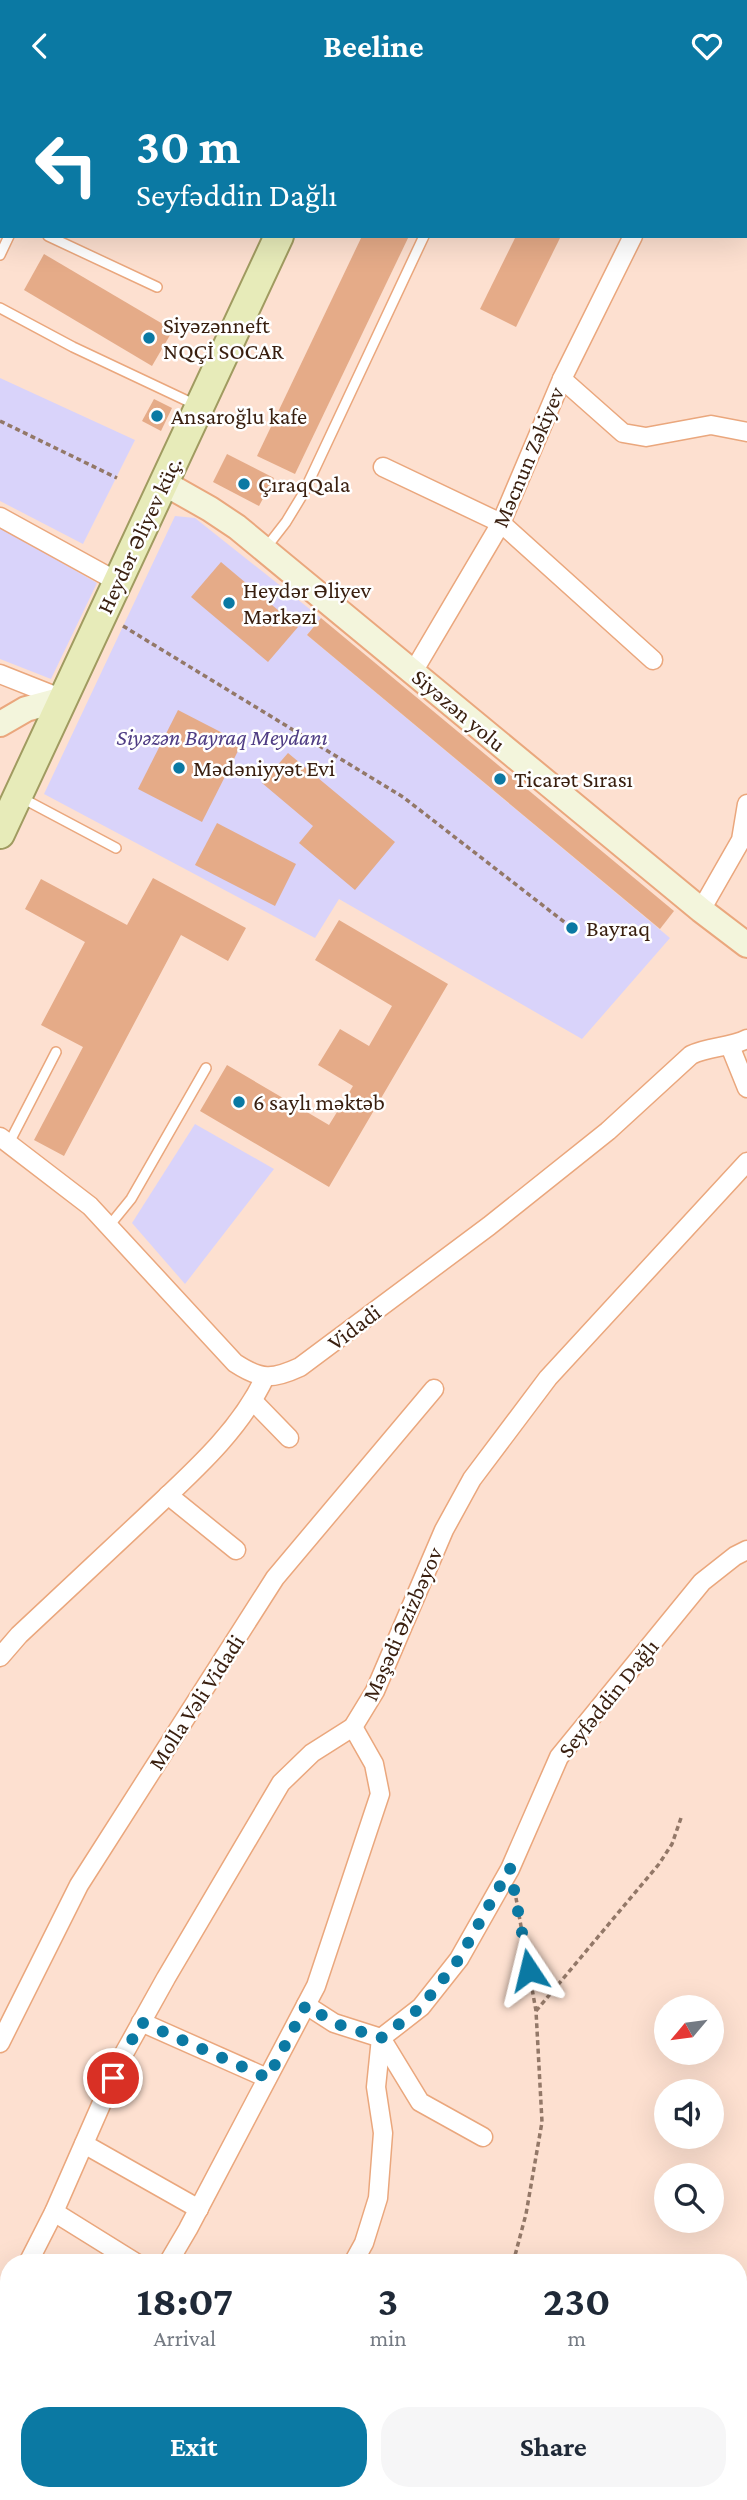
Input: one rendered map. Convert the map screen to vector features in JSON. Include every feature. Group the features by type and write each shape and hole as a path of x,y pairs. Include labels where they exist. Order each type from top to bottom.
{"main road":[{"name":"Heydər Əliyev küç.","path":"0,834 278,238"}],"street":[{"name":"Məcnun Zəkiyev","path":"413,672 501,523 562,379 632,238"},
{"path":"562,379 623,433 646,437 711,425 747,432"},
{"path":"383,467 501,523 653,660"},
{"name":"Siyəzən yolu","path":"164,483 210,509 265,549 701,910 747,945"},
{"path":"0,517 118,582"},
{"path":"0,674 63,699"},
{"path":"0,724 26,709 63,699"},
{"path":"701,910 741,840 747,804"},
{"name":"Vidadi","path":"265,1377 280,1377 300,1367 489,1226 608,1131 691,1055 704,1049 730,1046 747,1039"},
{"path":"730,1046 747,1088"},
{"path":"0,1657 19,1635 168,1495 232,1430 254,1402 265,1377 250,1373 235,1363 90,1206 4,1140"},
{"name":"Məşədi Əzizbəyov","path":"33,2254 54,2212 122,2057 281,1783 312,1753 353,1727 375,1691 443,1530 472,1479 548,1378 747,1162"},
{"name":"Molla Vəli Vidadi","path":"0,2043 79,1885 275,1579 434,1389"},
{"path":"254,1402 289,1439"},
{"path":"168,1495 236,1550"},
{"name":"Seyfəddin Dağlı","path":"381,2038 421,2007 451,1968 510,1868 559,1757 702,1582 735,1556 747,1551"},
{"path":"173,2254 316,1986 380,1794 374,1764 353,1727"},
{"path":"306,2005 334,2023 381,2038 420,2102 483,2137"},
{"path":"141,2022 268,2078"},
{"path":"358,2254 378,2198 383,2133 376,2087 381,2038"},
{"path":"84,2144 199,2209"},
{"path":"54,2212 122,2254"}],"lane":[{"path":"0,255 8,238"},
{"path":"52,238 157,287"},
{"path":"265,549 303,494 423,238"},
{"path":"0,308 73,347 198,406"},
{"path":"19,796 116,848"},
{"path":"4,1140 56,1052"},
{"path":"109,1226 131,1199 206,1068"}],"path":[{"path":"0,421 117,478"},
{"path":"123,626 403,797 572,928"},
{"path":"536,2011 659,1864 672,1844 681,1818"},
{"path":"510,1868 536,2011 542,2122 526,2214 515,2254"}],"green space":[{"path":"0,378 135,440 83,544 0,501"},
{"name":"Siyəzən Bayraq Meydanı","path":"175,516 195,518 321,618 307,635 670,938 582,1039 339,899 315,938 44,794"},
{"path":"0,527 97,583 51,679 0,659"},
{"path":"195,1124 274,1169 185,1284 132,1223"}],"building":[{"path":"361,238 408,238 295,474 257,456"},
{"path":"515,238 560,238 516,327 480,309"},
{"path":"44,254 173,330 152,366 24,290"},
{"path":"154,399 172,408 161,431 142,421"},
{"path":"227,454 274,478 259,506 213,482"},
{"path":"221,562 298,627 268,662 191,597"},
{"path":"321,618 674,911 660,929 307,635"},
{"path":"178,710 242,743 202,822 138,789"},
{"path":"288,753 395,842 355,890 299,843 313,826 262,783"},
{"path":"217,823 296,864 275,906 195,865"},
{"path":"153,878 246,928 228,961 181,935 64,1156 34,1140 83,1047 41,1025 85,942 25,909 41,879 127,925"},
{"path":"339,920 448,984 329,1187 200,1111 227,1065 329,1125 353,1086 318,1065 340,1029 369,1046 392,1006 315,960"}],"place":[{"name":"Siyəzənneft NQÇİ SOCAR","path":"149,338"},
{"name":"Ansaroğlu kafe","path":"157,416"},
{"name":"ÇıraqQala","path":"244,484"},
{"name":"Heydər Əliyev Mərkəzi","path":"229,603"},
{"name":"Mədəniyyət Evi","path":"179,768"},
{"name":"Ticarət Sırası","path":"500,779"},
{"name":"Bayraq","path":"572,928"},
{"name":"6 saylı məktəb","path":"239,1102"}],"route":[{"path":"113,2078 141,2022 268,2078 306,2005 334,2023 381,2038 421,2007 459,1959 510,1868 529,1970"}]}
